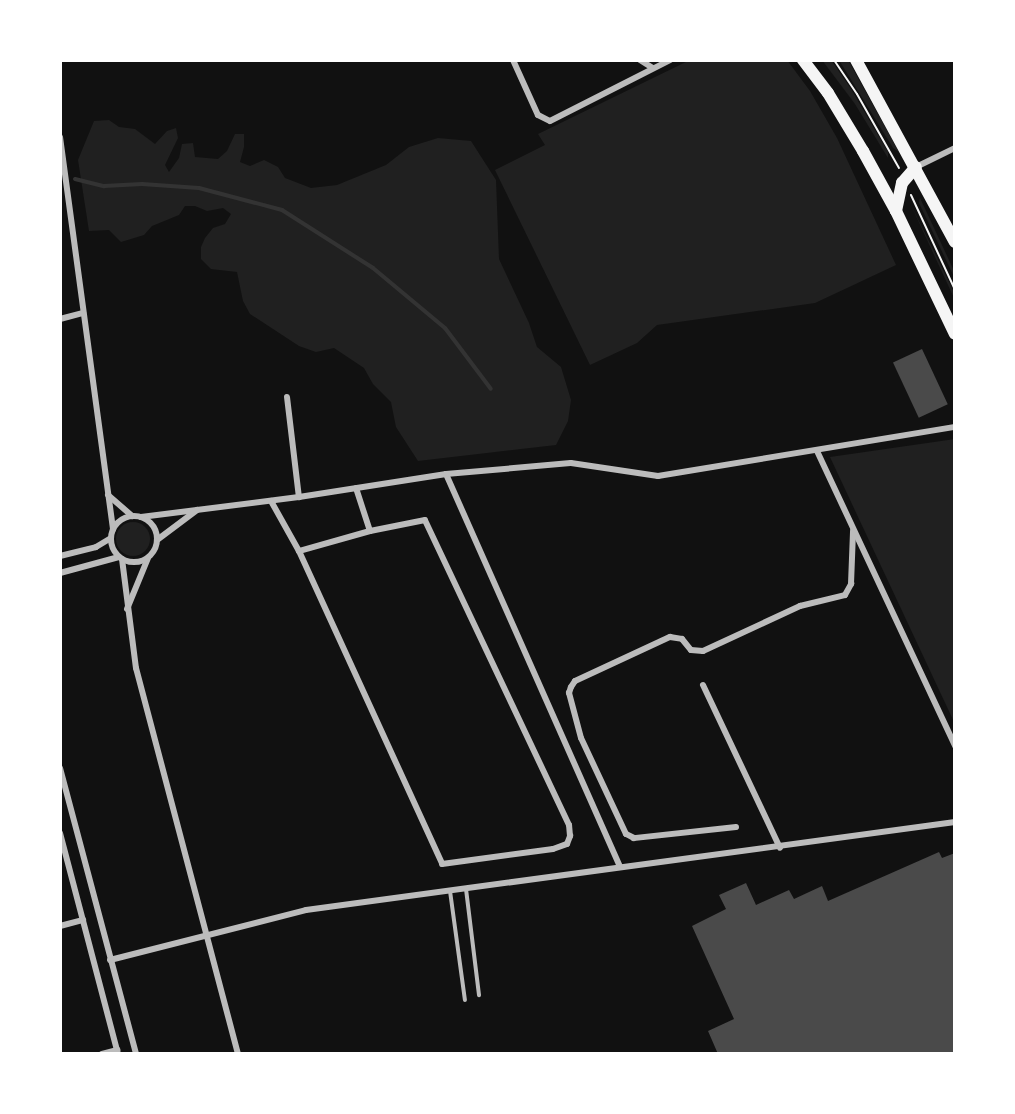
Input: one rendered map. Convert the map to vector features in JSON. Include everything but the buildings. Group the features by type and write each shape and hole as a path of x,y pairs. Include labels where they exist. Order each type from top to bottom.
{"main road":[{"path":"803,60 828,93 896,211 955,334"},
{"path":"856,60 955,242"},
{"path":"896,211 904,178 916,167"}],"street":[{"path":"513,60 538,115 550,121 669,60"},
{"path":"640,60 653,68"},
{"path":"60,137 113,529 112,546 120,558 136,668 237,1054"},
{"path":"916,167 955,148"},
{"path":"60,319 83,313"},
{"path":"286,398 299,497"},
{"path":"113,529 124,518 132,516 141,517 271,501 446,474 581,463 647,477 658,476 955,427"},
{"path":"817,451 955,746"},
{"path":"446,474 620,866"},
{"path":"356,488 370,531"},
{"path":"107,495 132,516"},
{"path":"271,501 299,551 442,864 553,849 567,844 570,836 569,825 425,520 370,531 299,551"},
{"path":"127,610 157,540 198,510"},
{"path":"141,517 149,522 157,540"},
{"path":"736,827 634,838 627,834 581,738 569,693 571,687 575,681 670,638 682,639 691,650 703,651 800,606 845,595 851,584 853,531"},
{"path":"60,556 96,548 111,538"},
{"path":"60,573 120,558 130,562 148,557"},
{"path":"703,685 780,848"},
{"path":"60,768 63,790 135,1054"},
{"path":"110,960 306,910 620,866 780,848 955,822"},
{"path":"60,833 117,1052 102,1054"},
{"path":"60,926 83,920"}],"lane":[{"path":"466,889 479,995"},
{"path":"450,891 465,1000"}],"path":[{"path":"834,60 857,94 904,178 955,290"}],"shaded area":[{"path":"690,60 787,60 810,91 837,138 896,265 815,303 657,325 637,343 590,365 495,170 545,145 538,134"},
{"path":"822,60 831,60 851,89 888,152 888,158 855,104"},
{"path":"839,60 848,60 899,152 893,148"},
{"path":"109,120 119,127 135,129 155,144 167,131 176,128 178,138 165,165 169,172 179,158 182,144 193,143 195,157 218,159 227,151 235,134 244,134 244,147 240,162 250,166 264,160 278,167 285,178 311,188 337,185 386,165 409,147 438,138 471,141 496,180 499,259 529,323 537,347 561,367 571,400 568,421 556,445 418,461 396,427 391,402 373,384 364,368 334,348 316,352 299,346 250,314 243,301 237,272 211,269 201,259 201,247 205,238 213,228 225,224 231,214 223,208 207,211 195,206 185,206 179,215 152,226 144,235 121,242 109,230 89,231 78,160 94,121"},
{"path":"920,198 955,273 955,279 919,203"},
{"path":"910,203 955,294 955,300"},
{"path":"955,439 955,724 830,457"},
{"path":"133,522 145,527 150,539 145,551 133,556 121,551 116,539 121,527"}],"waterway":[{"path":"75,179 104,186 142,184 199,188 282,210 373,268 445,328 491,389"}]}
